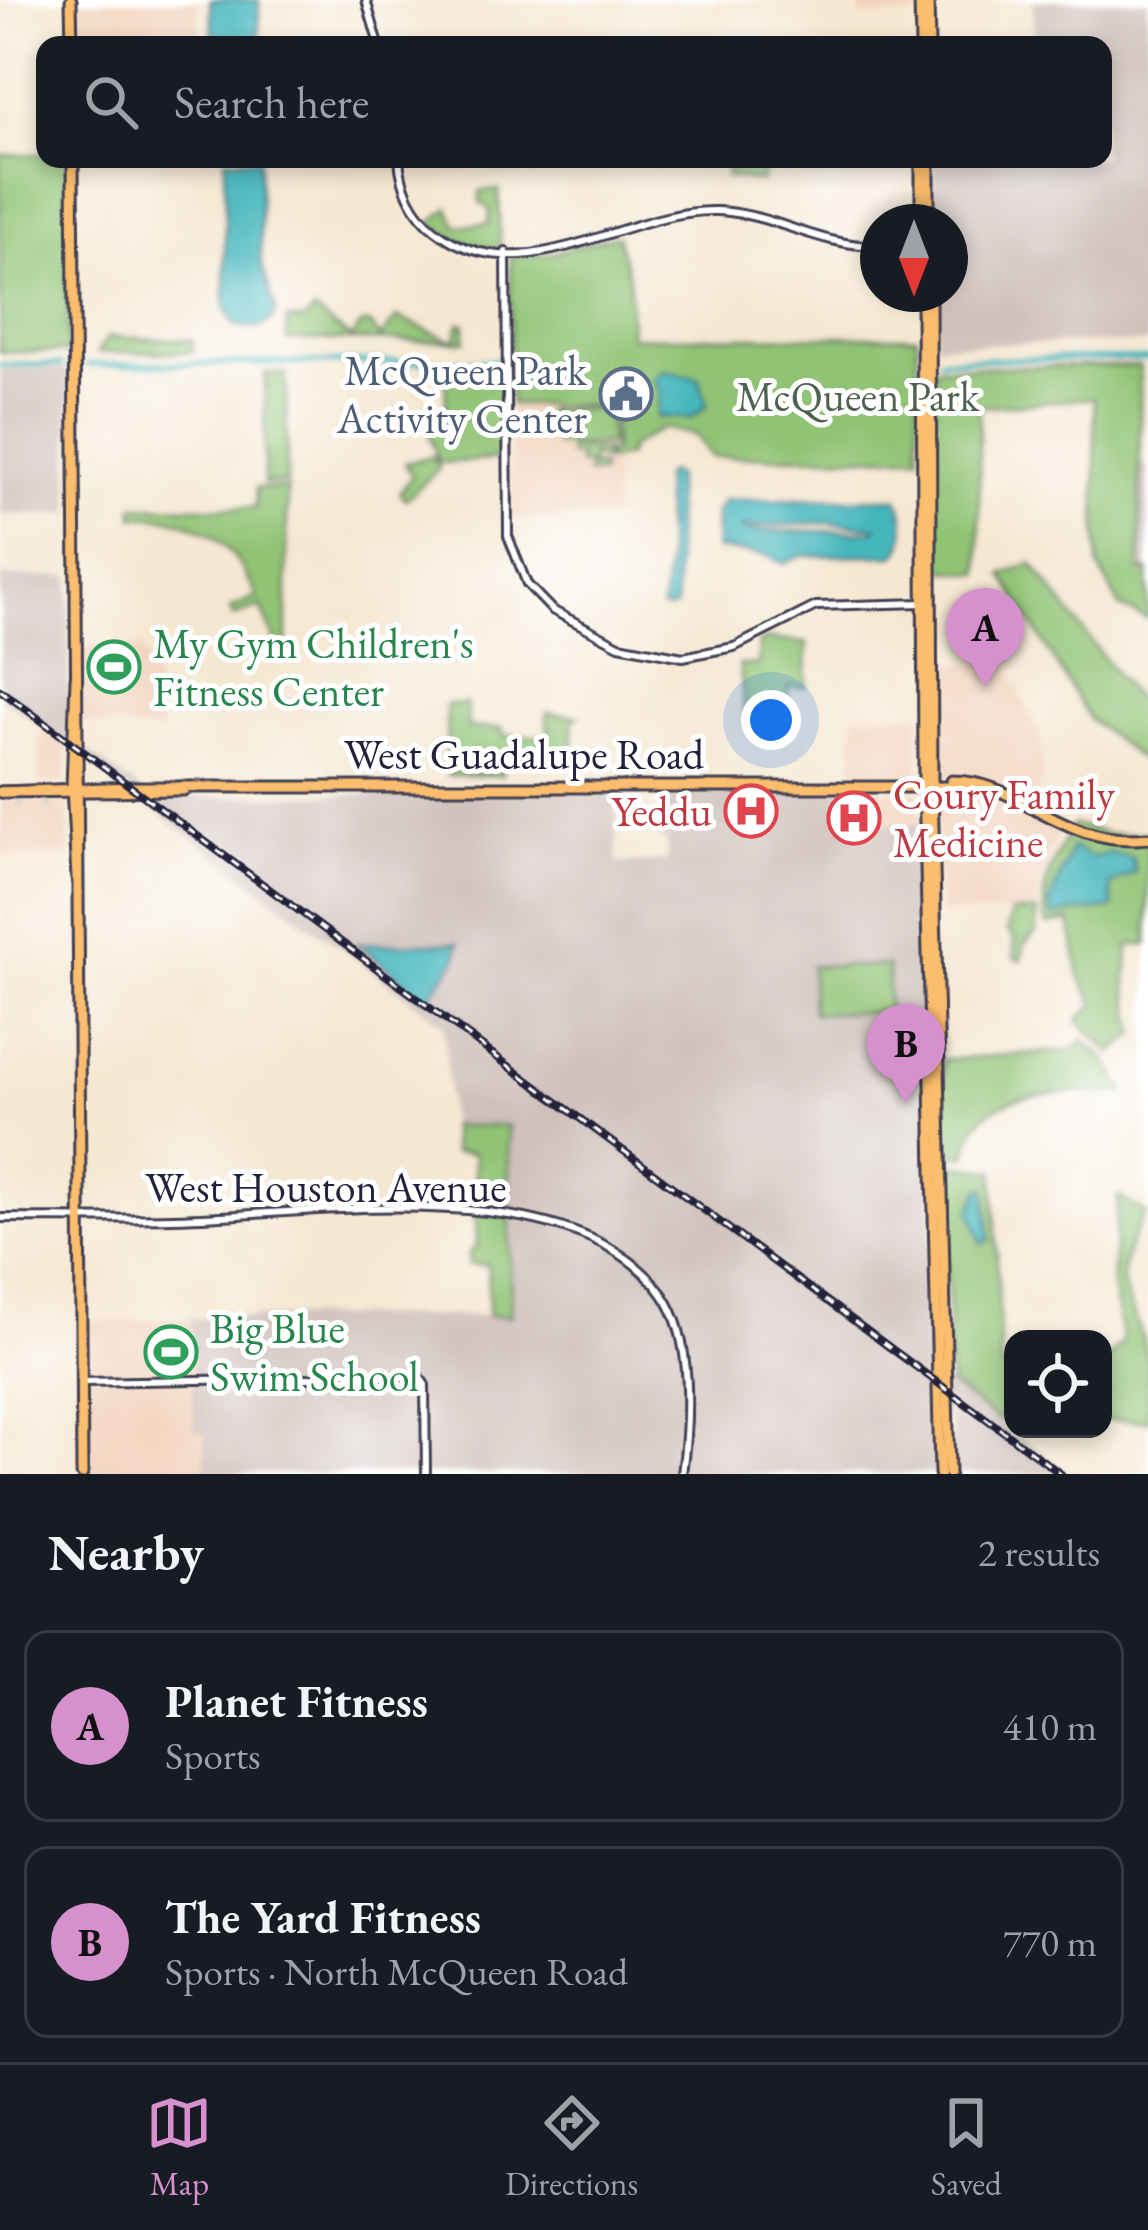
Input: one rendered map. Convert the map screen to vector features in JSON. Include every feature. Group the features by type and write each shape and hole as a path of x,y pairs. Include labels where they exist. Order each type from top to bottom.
{"main road":[{"path":"71,0 72,36"},
{"path":"924,0 924,36"},
{"path":"73,168 82,1474"},
{"path":"925,168 925,204"},
{"path":"926,312 928,784"},
{"path":"927,604 923,686 945,1474"},
{"path":"923,686 931,701"},
{"name":"West Guadalupe Road","path":"1,792 978,781 1077,832 1148,838"}],"street":[{"path":"366,0 376,36"},
{"path":"401,168 407,193 423,220 443,236 475,250 569,247 677,214 716,211 822,242 860,245"},
{"path":"506,252 508,536 518,567 540,598 567,620 619,645 683,657 724,650 816,605 927,604"},
{"name":"West Houston Avenue","path":"0,1218 313,1208 513,1214 590,1236 639,1269 664,1296 680,1331 682,1474"},
{"path":"81,1382 422,1378 426,1474"}],"shaded area":[{"path":"78,0 198,0 198,36 77,36"},
{"path":"860,0 917,0 917,16 860,16"},
{"path":"1033,0 1148,0 1148,343 936,344 935,312 968,312 968,204 934,204 933,168 1112,168 1112,36 1033,36"},
{"path":"69,369 70,514 0,515 0,370"},
{"path":"510,404 613,406 614,518 511,518"},
{"path":"1139,466 1148,466 1148,571 1140,571"},
{"path":"70,576 67,735 151,798 616,790 617,863 667,861 667,839 659,839 659,791 880,789 880,825 921,824 935,1373 1004,1425 1004,1438 1022,1438 1070,1474 952,1474 950,1397 937,1474 205,1474 204,1432 194,1431 191,1318 511,1315 508,1127 450,1126 444,1024 0,696 0,577"},
{"path":"141,646 159,690 160,732 82,722 82,648"},
{"path":"999,650 1041,735 1043,777 1033,804 983,779 935,774 935,663 971,663"},
{"path":"920,714 918,778 854,776 854,715"},
{"path":"41,726 68,745 65,784 39,784"},
{"path":"880,789 919,790 921,824 880,825"},
{"path":"977,789 1059,831 1039,882 1037,912 939,914 936,791"},
{"path":"66,799 69,855 0,856 0,800"},
{"path":"191,1318 194,1431 204,1431 205,1474 90,1474 86,1322"}],"green space":[{"path":"36,154 36,168 67,168 68,352 0,352 0,155"},
{"path":"727,168 765,168 761,182 726,177"},
{"path":"499,190 500,250 463,243 430,223 449,208 457,226 489,224 490,209 480,202 480,191"},
{"name":"McQueen Park","path":"617,235 629,278 631,337 917,336 919,456 711,457 695,435 662,428 629,448 627,456 607,461 607,452 613,451 613,406 510,404 511,256 548,254"},
{"path":"314,311 351,338 362,324 370,324 381,338 397,317 448,339 456,339 459,323 465,324 465,341 287,340 287,320 304,320"},
{"path":"108,337 193,340 193,352 97,353"},
{"path":"1140,366 1140,571 1148,571 1148,619 1120,607 1098,565 1094,398 979,407 980,574 934,569 934,367"},
{"path":"446,370 503,370 501,459 439,463 427,428 446,427"},
{"path":"265,373 286,374 287,483 264,483"},
{"path":"546,409 608,409 610,445 555,445 554,429 544,422 554,425 553,413 546,417"},
{"path":"569,447 605,451 605,461 591,455 591,466 601,466 601,474 587,474 588,465 578,464 578,455 569,455"},
{"path":"433,456 439,469 406,499 399,493 412,476 405,463"},
{"path":"256,488 287,488 287,650 280,653 261,607 233,617 230,609 257,597 224,546 210,534 176,520 134,517 134,506 255,508"},
{"path":"1032,563 1131,694 1148,708 1148,766 1089,719 1003,575"},
{"path":"767,639 807,643 806,687 788,687 788,712 744,712 740,665 758,665 759,643"},
{"path":"467,704 468,728 502,728 503,735 548,737 547,713 578,716 573,720 573,749 508,750 502,755 502,775 447,775 446,705"},
{"path":"1073,825 1109,834 1148,833 1148,945 1129,945 1127,985 1136,1034 1112,1053 1078,1020 1095,1005 1080,976 1070,921 1047,925 1044,911 1049,873"},
{"path":"1011,912 1037,912 1037,932 1024,945 1022,960 1014,958 1014,938 1007,931"},
{"path":"811,966 888,966 888,1012 812,1013"},
{"path":"1083,1040 1105,1058 1125,1092 1054,1094 1005,1103 986,1114 973,1131 967,1155 946,1154 942,1060 1073,1050"},
{"path":"450,1126 508,1126 511,1315 488,1316 488,1265 469,1264 469,1253 477,1246 474,1153 453,1152"},
{"path":"950,1164 994,1171 1004,1419 997,1419 950,1385 945,1198"},
{"path":"1118,1196 1146,1213 1132,1239 1123,1276 1148,1363 1148,1420 1112,1420 1112,1353 1123,1341 1112,1285"}],"water":[{"path":"210,0 259,0 259,36 213,36"},
{"path":"225,168 259,168 261,262 276,312 258,328 246,328 234,325 225,307"},
{"path":"664,370 699,378 707,405 692,418 657,417 660,390 653,380"},
{"path":"668,472 675,476 676,606 671,610 662,608 667,566 663,477"},
{"path":"897,498 904,536 895,555 801,556 783,564 769,556 716,549 715,513 724,500","holes":["824,523 877,527 872,531 740,528"]},
{"path":"1072,847 1093,858 1108,853 1132,857 1135,872 1110,885 1113,908 1052,916 1049,904"},
{"path":"458,943 457,959 427,999 358,944"},
{"path":"986,1188 990,1240 982,1244 971,1211 980,1189"}],"waterway":[{"path":"940,359 1148,359"},
{"path":"88,365 500,361"},
{"path":"0,365 61,365"},
{"path":"49,800 49,805"}],"railway":[{"path":"0,690 1061,1474"}],"place":[{"name":"McQueen Park Activity Center","path":"626,394"},
{"name":"My Gym Children's Fitness Center","path":"114,667"},
{"name":"Planet Fitness","path":"985,687"},
{"name":"Yeddu","path":"751,811"},
{"name":"Coury Family Medicine","path":"854,818"},
{"name":"The Yard Fitness","path":"906,1103"},
{"name":"Big Blue Swim School","path":"171,1352"}]}
